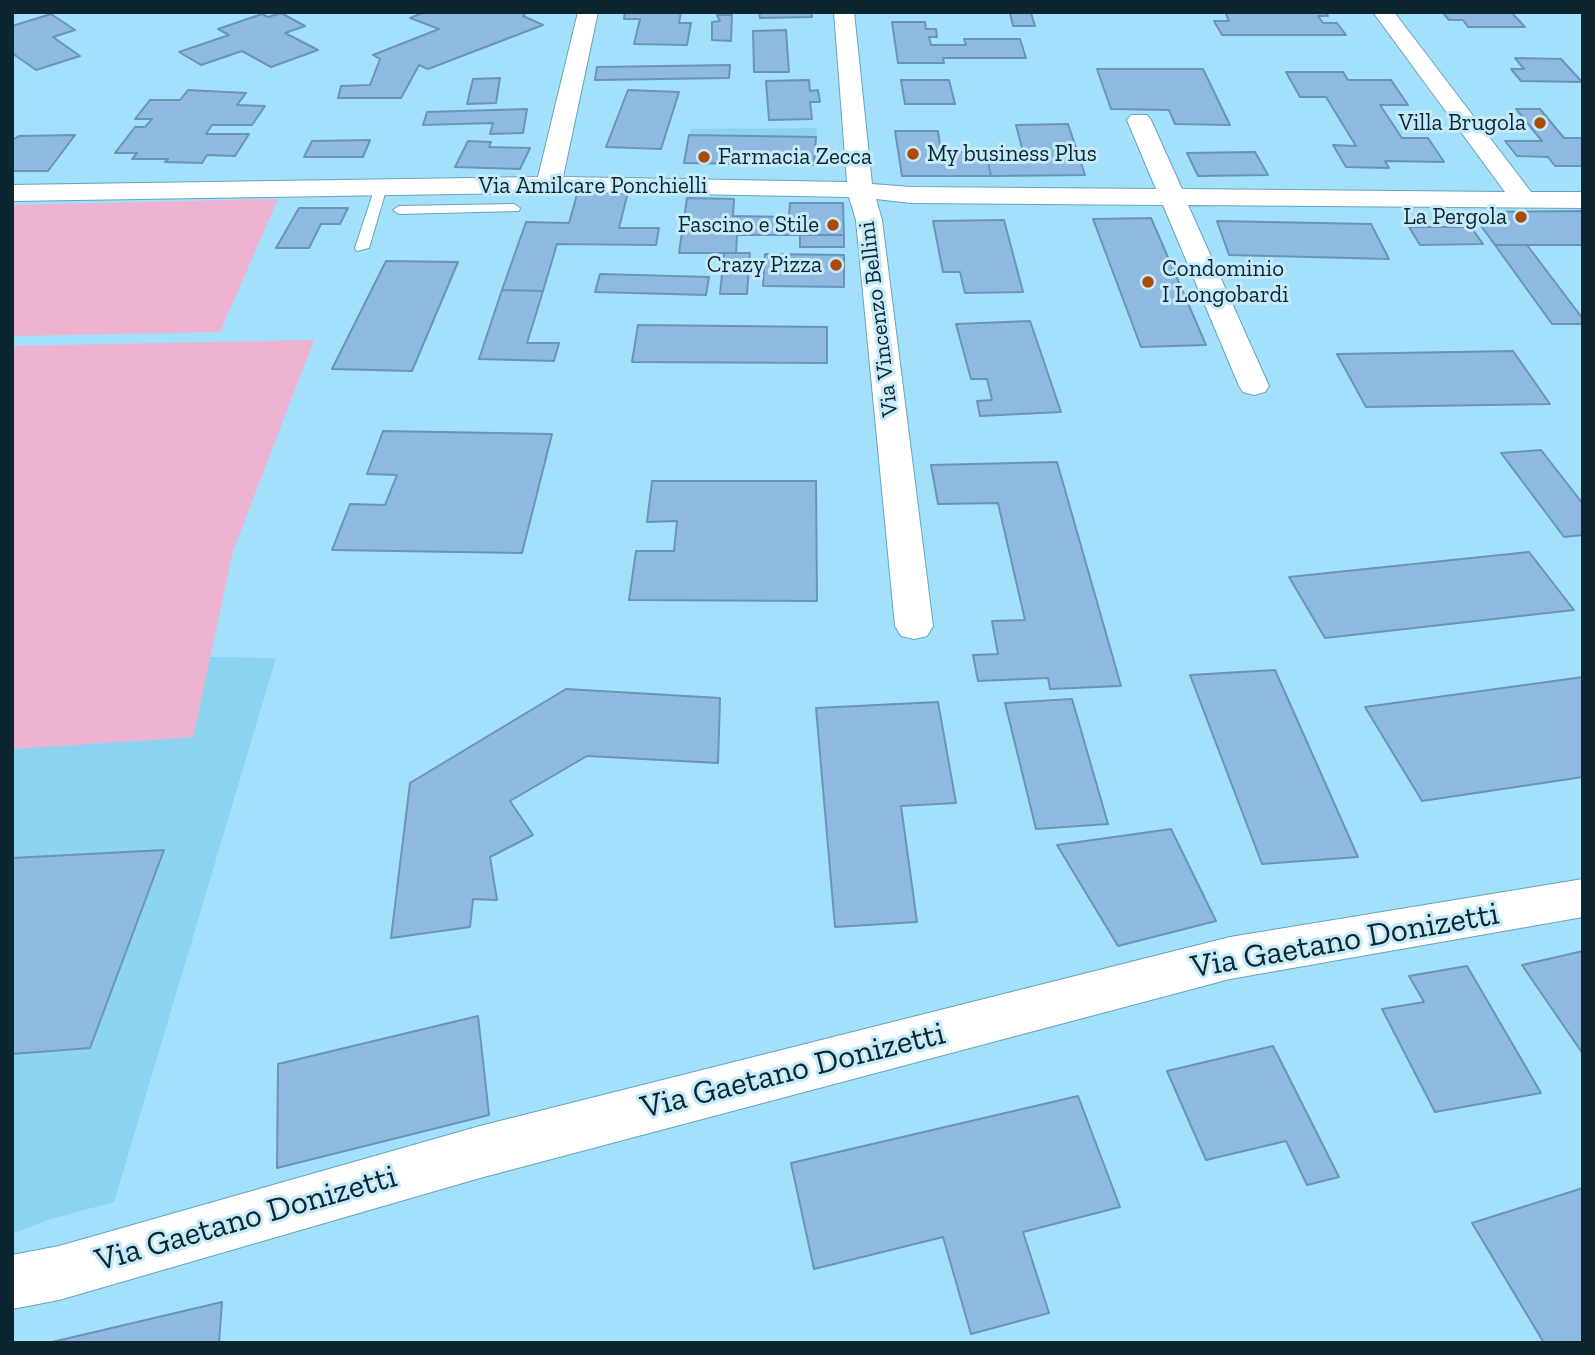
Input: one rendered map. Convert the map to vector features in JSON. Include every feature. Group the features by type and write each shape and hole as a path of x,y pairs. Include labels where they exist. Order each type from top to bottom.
{"street":[{"path":"547,185 554,168 588,12"},
{"name":"Via Vincenzo Bellini","path":"844,12 857,129 860,190 869,220 914,626"},
{"path":"1383,12 1525,201"},
{"path":"1139,120 1254,386"},
{"name":"Via Amilcare Ponchielli","path":"12,193 381,187 453,197 547,185 860,190 912,195 1583,200"},
{"name":"Via Gaetano Donizetti","path":"12,1282 59,1273 468,1155 1230,958 1583,898"}],"lane":[{"path":"362,248 381,187"},
{"path":"399,210 453,197 514,208"}],"shaded area":[{"path":"817,128 814,165 684,163 691,129"},
{"path":"278,199 220,332 12,336 12,205"},
{"path":"314,340 233,551 193,737 12,749 12,346"},
{"path":"210,657 276,658 114,1202 47,1220 12,1234 12,749 193,737"}],"building":[{"path":"425,12 527,12 523,16 543,25 428,69 419,65 401,98 338,98 341,86 370,85 380,59 373,55 439,29 410,18"},
{"path":"625,12 681,12 679,23 691,23 687,45 634,44 640,19 624,19"},
{"path":"759,12 811,12 812,17 760,18"},
{"path":"1225,12 1325,12 1328,16 1318,16 1323,23 1337,23 1346,35 1222,35 1214,21 1229,21"},
{"path":"1511,12 1525,27 1468,27 1463,20 1449,20 1443,13"},
{"path":"281,13 305,26 285,33 318,50 271,67 242,51 201,65 179,52 229,35 218,29 262,14 268,17"},
{"path":"1010,13 1031,13 1035,26 1013,26"},
{"path":"51,14 75,30 53,37 80,56 36,70 12,53 12,26"},
{"path":"717,15 732,15 731,41 712,40 712,22 720,21"},
{"path":"892,22 925,22 926,29 936,29 937,37 929,37 931,45 966,45 964,39 1020,39 1026,58 943,58 944,63 898,63"},
{"path":"786,30 789,72 754,72 753,31"},
{"path":"1515,58 1561,59 1582,82 1521,81 1511,69 1524,69"},
{"path":"730,65 729,78 595,80 597,67"},
{"path":"1097,69 1203,69 1230,125 1175,124 1169,110 1111,109"},
{"path":"1286,72 1343,72 1348,80 1391,80 1408,105 1380,105 1402,138 1428,138 1444,162 1385,161 1389,168 1346,167 1333,145 1356,146 1326,97 1300,97"},
{"path":"500,78 496,103 467,104 473,79"},
{"path":"809,80 810,91 818,90 820,102 810,102 812,119 769,120 766,81"},
{"path":"901,80 949,80 955,104 905,104"},
{"path":"188,90 246,93 237,105 265,106 252,125 212,125 206,134 249,134 235,156 207,155 202,163 132,159 137,153 115,153 135,127 145,127 152,119 135,119 150,100 180,100"},
{"path":"628,90 679,92 661,149 606,147"},
{"path":"527,109 523,133 490,134 493,123 423,125 427,112"},
{"name":"Villa Brugola","path":"1516,109 1540,109 1564,138 1583,138 1583,166 1555,166 1548,157 1517,156 1505,141 1542,141"},
{"path":"1068,124 1085,175 991,176 986,152 1023,152 1016,125"},
{"path":"895,131 938,131 941,152 986,152 991,176 902,176"},
{"path":"75,135 48,171 12,171 12,140 19,136"},
{"path":"689,135 816,137 814,165 684,163"},
{"path":"370,140 363,157 304,157 312,141"},
{"path":"468,141 491,142 489,147 530,148 520,169 455,167"},
{"path":"1255,152 1268,175 1198,176 1187,153"},
{"path":"578,191 628,192 619,228 659,228 656,245 557,244 543,291 502,290 526,222 569,223"},
{"path":"687,198 734,199 733,216 789,217 790,203 843,203 844,235 737,235 736,253 679,253"},
{"path":"299,208 348,208 340,224 321,224 309,248 276,248"},
{"path":"1583,211 1583,245 1495,245 1471,212"},
{"name":"Condominio I Longobardi","path":"1151,218 1206,345 1141,347 1093,219"},
{"path":"1004,220 1023,292 965,293 960,272 943,272 933,221"},
{"path":"1217,221 1371,224 1389,259 1229,255"},
{"path":"1409,227 1471,227 1483,244 1420,245"},
{"path":"800,235 844,235 844,247 800,247"},
{"path":"1495,245 1527,245 1583,319 1583,324 1552,324"},
{"path":"724,253 750,253 747,294 720,294"},
{"path":"765,254 844,255 844,287 763,286"},
{"path":"386,261 458,262 412,371 332,369"},
{"path":"600,274 709,277 706,295 595,292"},
{"path":"502,290 543,291 527,343 559,343 554,361 479,359"},
{"path":"1030,321 1061,412 980,416 977,401 992,400 987,379 971,379 956,324"},
{"path":"638,325 827,327 827,363 632,362"},
{"path":"1513,351 1550,404 1366,407 1337,354"},
{"path":"383,431 552,434 522,553 332,550 350,504 385,505 397,475 367,474"},
{"path":"1541,450 1583,504 1583,535 1564,537 1501,453"},
{"path":"1057,462 1121,686 1050,689 1048,678 978,681 973,655 998,654 992,621 1025,620 998,503 938,504 931,465"},
{"path":"652,481 816,481 817,601 629,600 636,551 674,551 677,521 647,522"},
{"path":"1529,552 1574,610 1325,638 1289,577"},
{"path":"1275,670 1358,857 1262,864 1190,675"},
{"path":"1583,677 1583,777 1422,801 1365,707"},
{"path":"566,689 720,698 718,763 587,756 510,801 533,835 490,857 497,900 473,899 470,927 391,938 410,783"},
{"path":"1072,699 1108,824 1036,829 1005,703"},
{"path":"938,702 956,803 901,806 917,922 835,927 816,708"},
{"path":"1171,829 1216,921 1118,946 1057,845"},
{"path":"164,850 90,1048 12,1054 12,858"},
{"path":"1583,951 1583,1054 1522,965"},
{"path":"1467,966 1541,1093 1435,1112 1382,1009 1424,1002 1409,976"},
{"path":"478,1016 489,1115 277,1168 278,1064"},
{"path":"1273,1046 1339,1177 1307,1185 1286,1141 1206,1160 1167,1071"},
{"path":"1078,1096 1120,1207 1023,1232 1049,1313 971,1334 943,1237 814,1269 791,1163"},
{"path":"1583,1188 1583,1343 1544,1343 1472,1223"},
{"path":"222,1302 219,1343 48,1343"}],"place":[{"name":"Villa Brugola","path":"1540,123"},
{"name":"My business Plus","path":"913,154"},
{"name":"Farmacia Zecca","path":"704,157"},
{"name":"La Pergola","path":"1521,217"},
{"name":"Fascino e Stile","path":"833,225"},
{"name":"Crazy Pizza","path":"836,265"},
{"name":"Condominio I Longobardi","path":"1148,282"}]}
